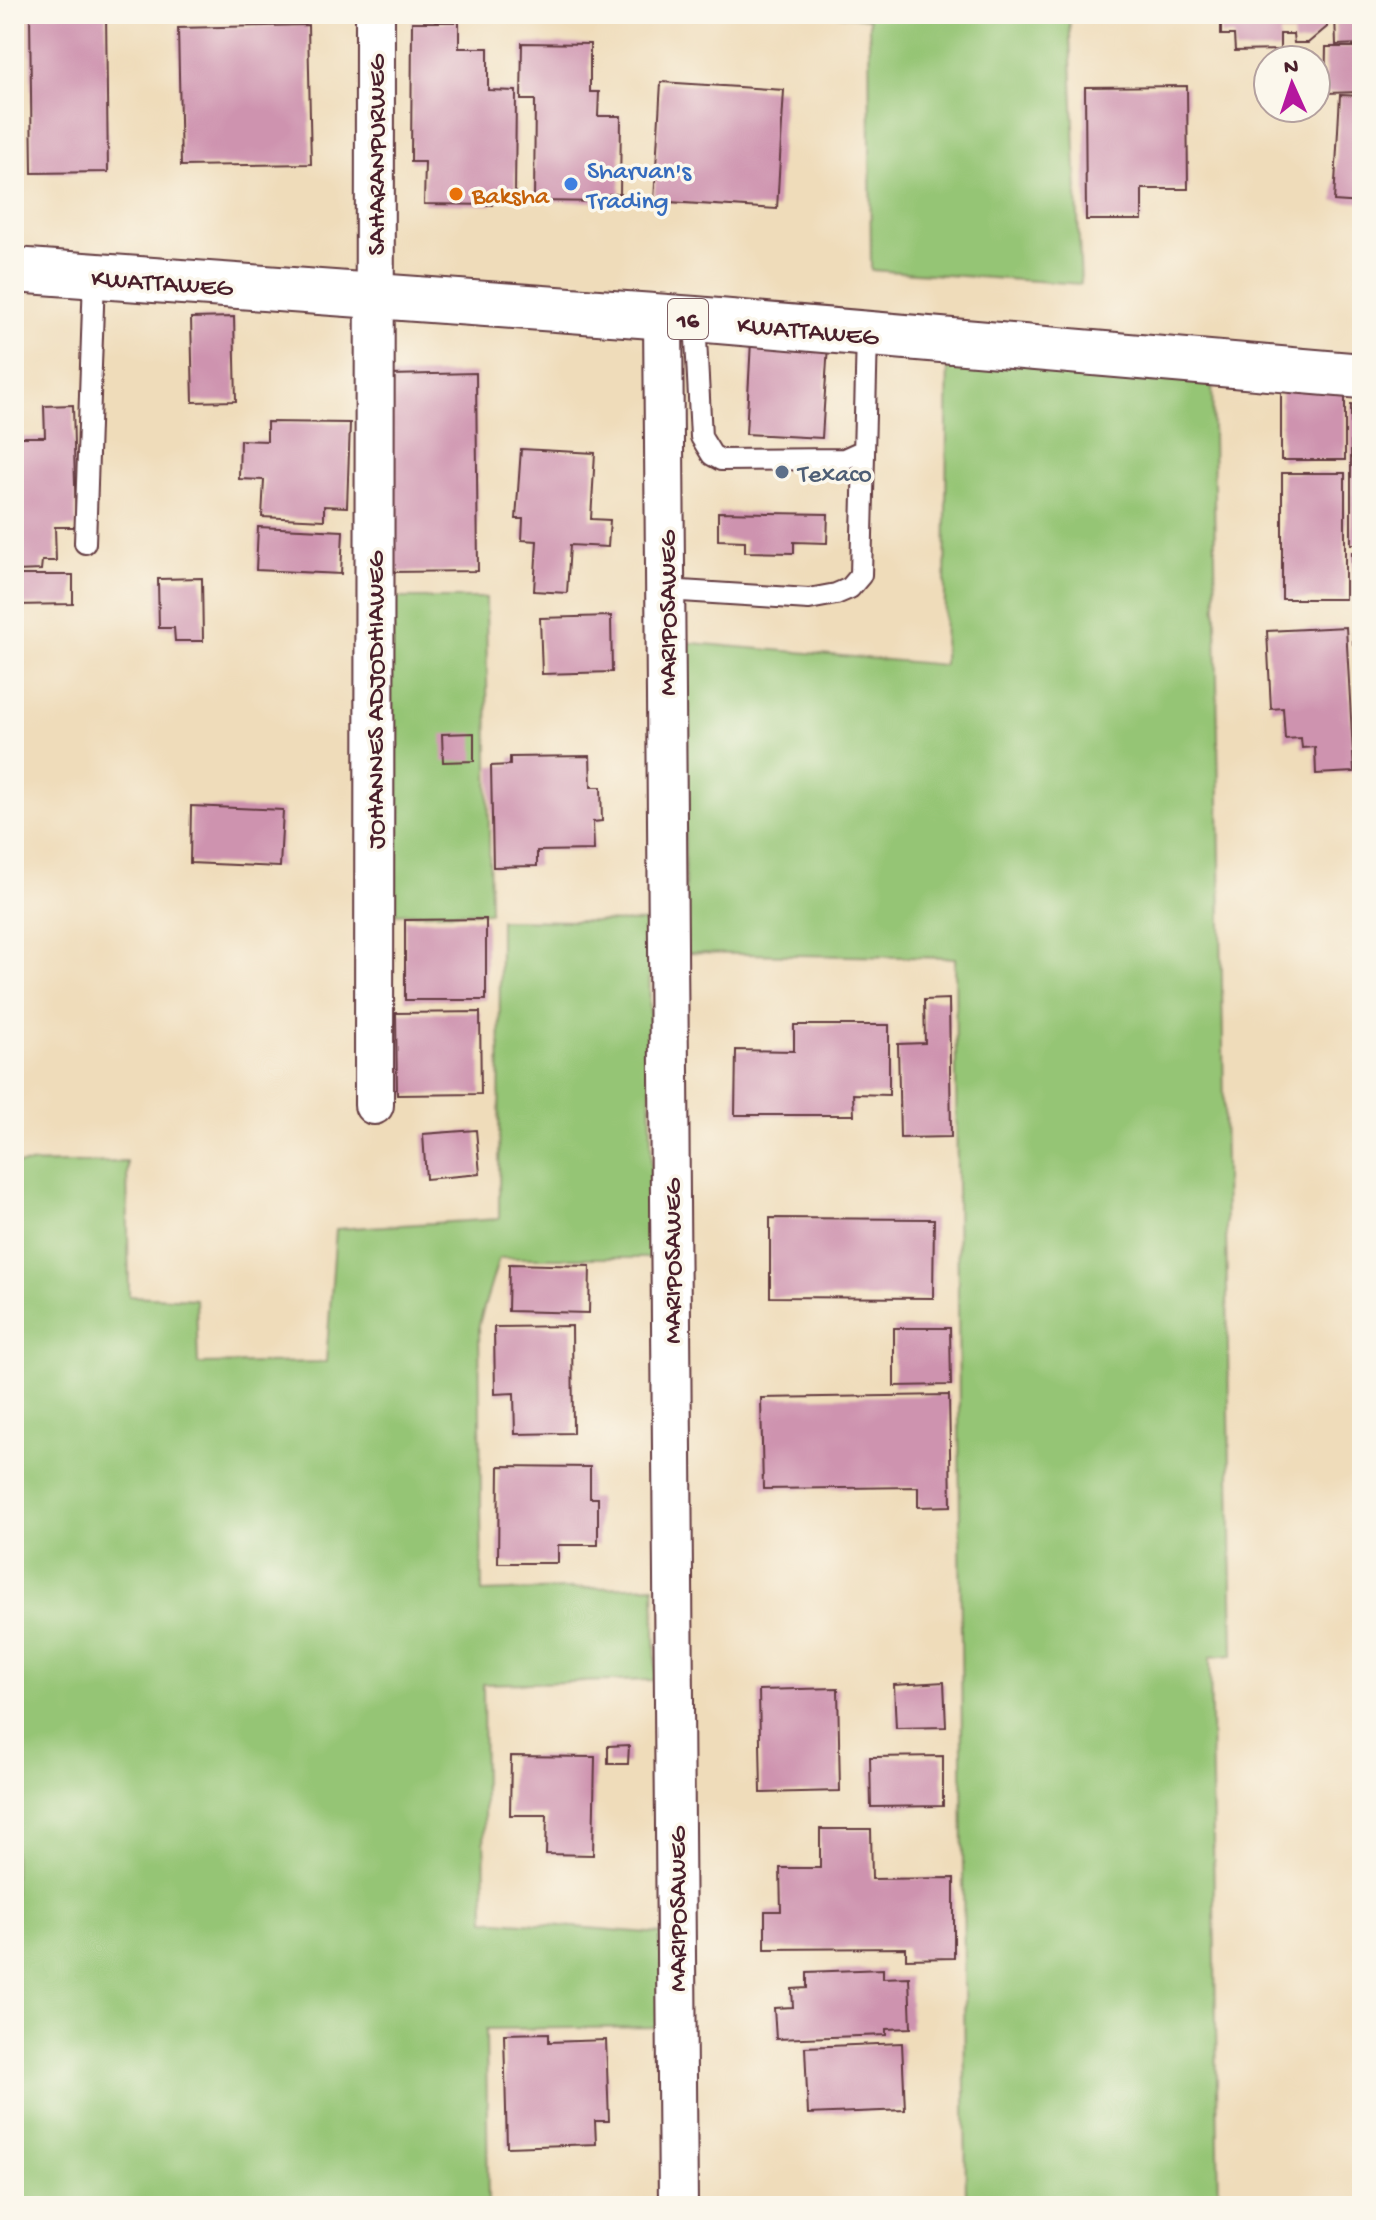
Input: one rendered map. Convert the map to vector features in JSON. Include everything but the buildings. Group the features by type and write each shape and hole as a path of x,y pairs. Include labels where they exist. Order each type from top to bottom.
{"main road":[{"name":"KWATTAWEG","path":"14,270 679,318 1362,376"}],"street":[{"name":"SAHARANPURWEG","path":"374,296 375,14"},
{"name":"JOHANNES ADJODHIAWEG","path":"374,296 374,1105"},
{"name":"MARIPOSAWEG","path":"678,2206 665,590 679,318"}],"lane":[{"path":"85,543 94,277"},
{"path":"679,318 701,437 712,455 721,460 844,459 864,450"},
{"path":"665,590 809,599 850,588 861,575 867,334"}],"green space":[{"path":"831,14 1069,14 1081,284 871,270 869,19"},
{"path":"948,348 1212,373 1233,1655 1210,1657 1219,2206 966,2206 955,958 686,953 682,642 944,665"},
{"path":"388,598 486,598 490,912 387,914"},
{"path":"500,920 649,922 652,1258 499,1258 479,1324 482,1592 654,1586 656,1680 483,1684 485,1920 661,1934 664,2027 486,2029 488,2206 14,2206 14,1164 127,1162 129,1296 196,1299 198,1364 326,1362 336,1229 499,1219"}],"place":[{"name":"Sharvan's Trading","path":"571,184"},
{"name":"Baksha","path":"456,194"},
{"name":"Texaco","path":"782,472"}]}
